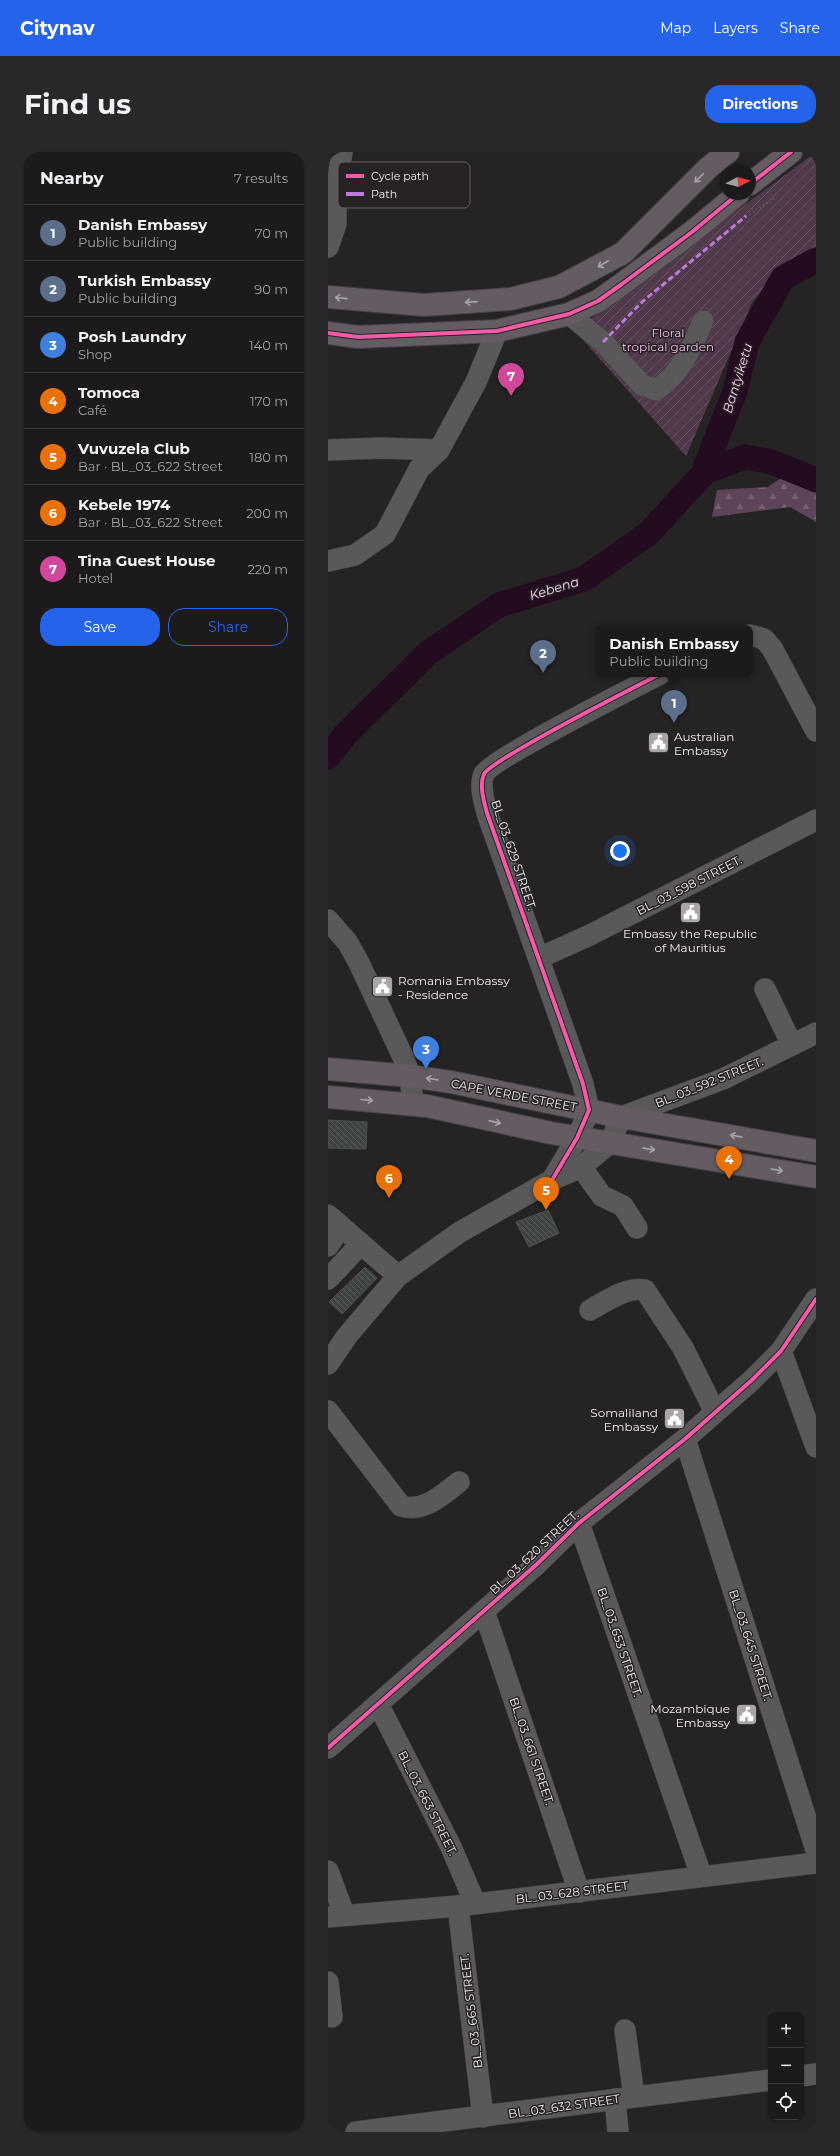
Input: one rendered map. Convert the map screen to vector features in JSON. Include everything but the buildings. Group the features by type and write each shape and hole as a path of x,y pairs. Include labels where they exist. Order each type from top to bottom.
{"main road":[{"path":"328,297 424,305 510,299 559,286 623,253 708,168 728,152"},
{"path":"756,179 791,152"},
{"path":"328,333 358,337 497,331 569,314 598,301 692,232 731,200"},
{"name":"CAPE VERDE STREET","path":"328,1070 410,1076 451,1082 621,1117 816,1151"},
{"path":"328,1097 413,1104 498,1123 577,1138 699,1156 816,1177"}],"street":[{"path":"340,162 342,152"},
{"path":"328,247 336,224 336,192 338,179"},
{"path":"569,314 603,342 642,385 656,390 668,382 690,352 704,321"},
{"path":"328,561 355,555 386,534 419,469 439,450 476,382 497,331"},
{"path":"328,450 381,448 439,450"},
{"path":"757,637 772,648 816,731"},
{"name":"BL_03_629 STREET.","path":"589,1110 583,1084 487,813 482,789 485,773 516,752 654,677"},
{"name":"BL_03_598 STREET.","path":"539,958 590,935 816,820"},
{"path":"328,920 348,944 359,963 404,1058 410,1076 413,1104"},
{"path":"765,989 792,1045"},
{"name":"BL_03_592 STREET.","path":"621,1117 723,1079 816,1033"},
{"path":"552,1180 577,1138 589,1110"},
{"path":"328,1364 347,1336 398,1276 460,1232 552,1180 581,1167 610,1143 621,1117"},
{"path":"581,1167 602,1196 623,1206 637,1228"},
{"path":"328,1246 335,1221 398,1276"},
{"path":"328,1279 361,1244"},
{"path":"590,1310 631,1290 638,1288 645,1290 683,1348 715,1412"},
{"name":"BL_03_620 STREET.","path":"328,1748 536,1565 579,1523 685,1439 715,1412 781,1351 816,1299"},
{"path":"781,1351 816,1447"},
{"path":"328,1411 401,1506 408,1508 428,1504 459,1482"},
{"name":"BL_03_645 STREET.","path":"685,1439 816,1850"},
{"name":"BL_03_653 STREET.","path":"579,1523 701,1876"},
{"name":"BL_03_661 STREET.","path":"484,1611 579,1892"},
{"name":"BL_03_663 STREET.","path":"378,1704 451,1847 466,1905"},
{"name":"BL_03_628 STREET","path":"336,1916 466,1905 816,1863"},
{"path":"328,1871 336,1916"},
{"name":"BL_03_665 STREET.","path":"466,1905 483,2117"},
{"path":"328,1982 332,2017"},
{"path":"618,2132 625,2098 626,2030"},
{"path":"804,2076 816,2074"},
{"name":"BL_03_632 STREET","path":"356,2132 444,2127 483,2117 768,2080"}],"path":[{"path":"746,216 777,197"}],"green space":[{"name":"Floral tropical garden","path":"816,152 816,248 779,270 752,303 686,456 576,332 592,318 751,200 756,200 756,196"},
{"path":"784,476 816,487 816,522 790,507 712,517 717,490 768,487"}],"waterway":[{"name":"Bantyiketu","path":"705,472 706,465 735,391 747,342 783,278 816,260"},
{"name":"Kebena","path":"328,757 345,735 428,653 499,605 584,579 649,533 705,472 745,457 772,462 816,480"}],"marked path":[{"path":"603,342 642,302 746,216"}],"cycle path":[{"path":"756,179 791,152"},
{"path":"328,333 358,337 497,331 569,314 598,301 692,232 731,200"},
{"path":"552,1180 577,1138 589,1110 583,1084 487,813 482,794 483,778 484,774 493,766 511,754 566,723 654,677"},
{"path":"328,1748 536,1565 579,1523 685,1439 752,1380 781,1351 816,1299"}],"place":[{"name":"Tina Guest House","path":"511,396"},
{"name":"Turkish Embassy","path":"543,673"},
{"name":"Danish Embassy","path":"674,723"},
{"name":"Australian Embassy","path":"658,743"},
{"name":"Embassy the Republic of Mauritius","path":"690,912"},
{"name":"Romania Embassy - Residence","path":"383,987"},
{"name":"Posh Laundry","path":"426,1069"},
{"name":"Tomoca","path":"729,1179"},
{"name":"Kebele 1974","path":"389,1198"},
{"name":"Vuvuzela Club","path":"546,1210"},
{"name":"Somaliland Embassy","path":"674,1419"},
{"name":"Mozambique Embassy","path":"746,1715"}]}
